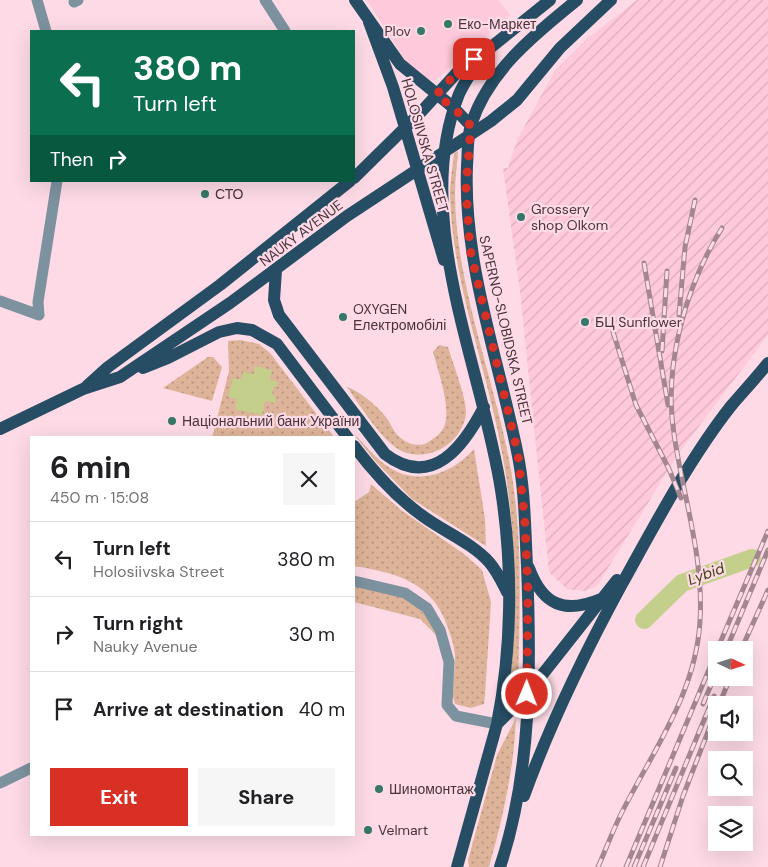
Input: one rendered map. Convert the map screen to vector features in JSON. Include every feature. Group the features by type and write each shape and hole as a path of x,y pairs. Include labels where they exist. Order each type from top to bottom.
{"main road":[{"name":"HOLOSIIVSKA STREET","path":"355,0 400,64 454,108 471,126"},
{"path":"355,177 463,66 485,52 550,0"},
{"path":"471,126 484,96 519,49 576,0"},
{"name":"NAUKY AVENUE","path":"0,429 83,389 120,377 280,266 347,216 491,122 517,100 560,48 611,0"},
{"name":"HOLOSIIVSKA STREET","path":"369,22 405,127 439,250 451,276"},
{"path":"458,865 497,724 504,680 508,594 501,491 484,407 451,276 442,206 447,139 454,108 470,73 485,52"},
{"name":"SAPERNO-SLOBIDSKA STREET","path":"471,126 466,188 470,249 518,454 527,560 527,694 521,776 509,839 500,867"},
{"name":"NAUKY AVENUE","path":"83,389 108,367 213,291 349,182"},
{"path":"280,266 274,300 284,322 379,447 395,462 419,466 434,464 447,458 458,449 472,430 484,407"},
{"path":"120,377 168,358 219,332 237,328 252,330 277,344 346,436"},
{"path":"497,724 527,694 604,598 647,539 730,407 768,363"},
{"path":"355,447 372,470 420,515 473,549 489,562 508,594"},
{"path":"509,839 542,744 574,675 647,539"},
{"path":"527,560 540,589 554,602 577,608 604,598"}],"street":[{"path":"37,0 46,30"},
{"path":"265,0 284,30"},
{"path":"0,301 39,315 38,302 57,182"},
{"path":"355,581 405,593 427,608 440,630 449,662 447,705 456,716 497,724"},
{"path":"0,783 30,768"}],"shaded area":[{"path":"367,0 498,0 510,15 434,81 422,78 407,63"},
{"path":"637,0 768,0 768,335 678,454 597,586 585,591 567,589 549,572 520,291 503,168 508,168 517,140 554,72 588,38"},
{"path":"458,151 455,192 462,262 468,297 504,436 511,470 518,526 520,583 518,696 509,703 514,611 511,519 503,458 464,294 452,228 450,184 454,153"},
{"path":"240,340 259,344 270,353 333,436 213,436 229,371 228,341"},
{"path":"439,345 448,347 459,380 466,407 464,423 452,441 435,452 414,454 404,452 396,448 380,433 347,387 358,392 375,405 388,420 397,435 405,441 418,445 427,443 441,432 446,419 445,400 433,352"},
{"path":"208,357 213,357 222,367 212,401 163,388"},
{"path":"255,366 272,370 270,380 278,382 277,387 274,386 272,395 276,397 275,403 265,401 262,415 235,409 237,399 228,397 233,378 241,380 243,372 254,374"},
{"path":"353,433 375,456 390,468 412,476 424,476 446,470 456,465 474,449 485,519 486,546 412,499 375,461"},
{"path":"371,484 401,510 464,554 482,570 491,602 484,704 471,708 455,704 453,697 454,648 441,612 433,600 412,582 385,572 355,566 355,501 369,492"},
{"path":"355,586 394,594 414,603 430,622 437,636 420,619 355,602"},
{"path":"516,718 513,756 507,793 489,867 469,867 468,860 497,755"}],"waterway":[{"name":"Lybid","path":"644,620 682,583 752,558"}],"railway":[{"path":"679,315 685,247 695,200"},
{"path":"598,867 622,812 672,720 691,672 697,647 700,621 699,574 674,434 671,408 672,381 680,327 688,300 709,250 722,228"},
{"path":"644,263 668,405"},
{"path":"662,351 667,271"},
{"path":"613,332 636,405 669,469 681,498"},
{"path":"721,641 768,531"},
{"path":"730,641 768,550"},
{"path":"745,641 768,590"},
{"path":"626,867 708,672"},
{"path":"703,704 711,686"},
{"path":"723,696 727,686"},
{"path":"643,867 708,710"},
{"path":"660,867 683,796 708,732"},
{"path":"634,867 676,768"}],"place":[{"name":"Еко-Маркет","path":"448,24"},
{"name":"Plov","path":"421,31"},
{"name":"СТО","path":"205,194"},
{"name":"Grossery shop Olkom","path":"521,217"},
{"name":"OXYGEN Електромобілі","path":"343,317"},
{"name":"БЦ Sunflower","path":"585,322"},
{"name":"Національний банк України","path":"172,421"},
{"name":"Шиномонтаж","path":"379,789"},
{"name":"Velmart","path":"368,830"}],"route":[{"path":"474,59 463,66 436,95 454,108 471,126 466,188 470,249 518,454 525,523 528,592 527,694"}]}
